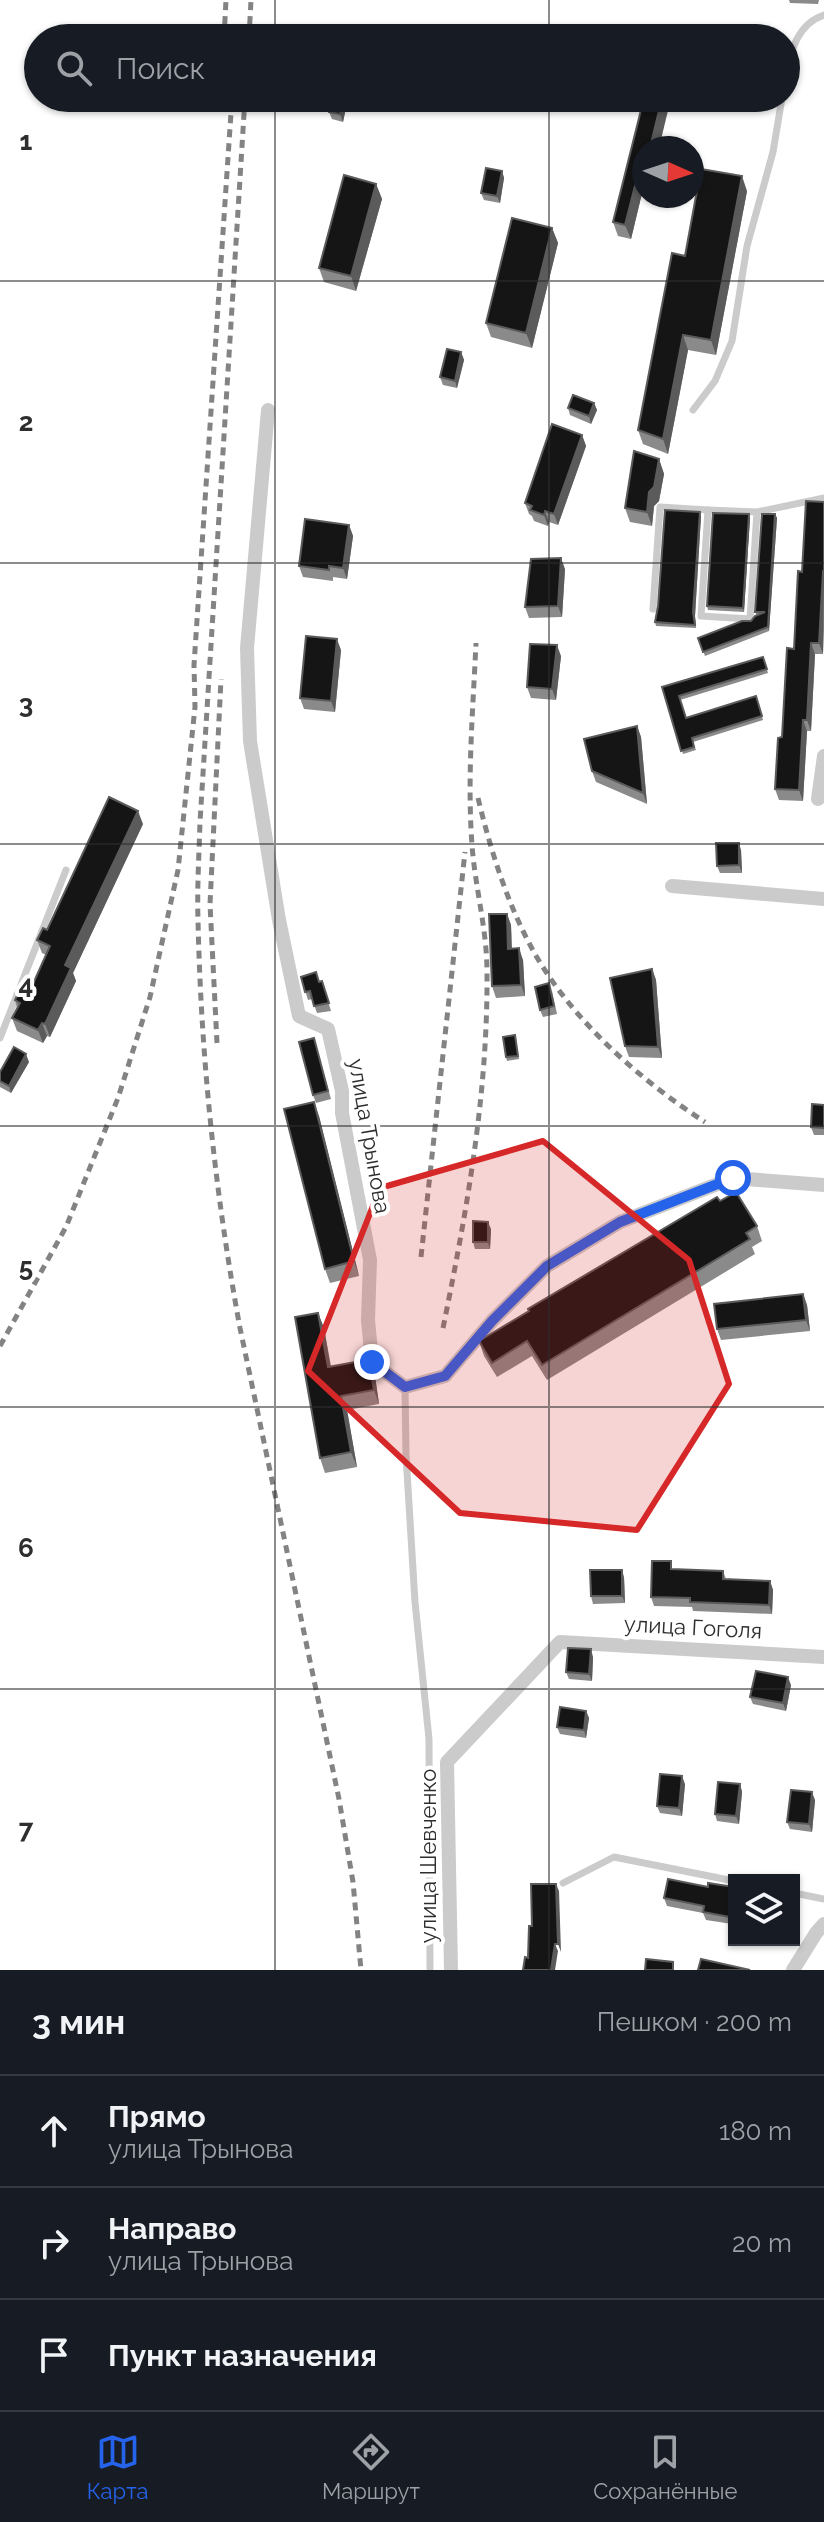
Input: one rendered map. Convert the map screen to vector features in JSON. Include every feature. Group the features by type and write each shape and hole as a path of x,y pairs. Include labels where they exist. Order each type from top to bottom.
{"street":[{"name":"улица Трынова","path":"268,410 247,648 250,741 279,920 299,1016 328,1029 342,1091 342,1113 370,1260 368,1320 372,1362 405,1387"},
{"path":"818,799 824,756"},
{"path":"672,886 824,899"},
{"path":"405,1387 445,1376 492,1321 547,1266 620,1222 733,1178 824,1185"},
{"name":"улица Гоголя","path":"560,1642 824,1657"},
{"name":"улица Шевченко","path":"451,1970 447,1762 560,1642"},
{"path":"793,1970 824,1924"}],"lane":[{"path":"800,33 814,18 824,15"},
{"path":"693,410 715,381 732,341 747,246 773,152 780,112"},
{"path":"653,609 660,507 757,512 824,498"},
{"path":"708,510 701,616 750,619 757,512"},
{"path":"0,1038 66,870"},
{"path":"405,1387 415,1602 429,1739 430,1970"},
{"path":"563,1883 614,1857 728,1880"},
{"path":"800,1894 824,1899"}],"highlighted area":[{"path":"543,1141 689,1260 729,1384 637,1530 460,1513 308,1371 380,1188"}],"building":[{"path":"640,112 659,112 653,136 634,136"},
{"path":"632,146 632,198 625,225 613,222"},
{"path":"486,168 502,171 497,196 481,193"},
{"path":"704,170 742,176 711,340 683,335 663,439 638,430 672,253 685,256 694,208 704,208"},
{"path":"344,175 376,184 351,276 319,268"},
{"path":"512,218 552,228 526,333 486,323"},
{"path":"447,349 461,352 455,381 440,377"},
{"path":"573,395 594,403 589,416 568,408"},
{"path":"552,424 582,435 554,514 545,511 544,515 530,510 532,506 525,503"},
{"path":"634,451 659,459 654,487 649,492 647,512 625,508"},
{"path":"806,501 824,502 824,573 819,643 811,643 799,790 775,789 778,738 782,737 787,648 794,649"},
{"path":"665,510 700,512 693,612 695,625 655,622"},
{"path":"713,513 749,514 743,608 707,606"},
{"path":"762,514 775,514 768,627 703,652 698,638 742,621 751,621 765,612 755,612"},
{"path":"305,519 349,525 343,568 329,566 329,570 299,566"},
{"path":"561,558 558,606 525,607 531,559"},
{"path":"306,636 337,639 331,701 300,698"},
{"path":"530,644 557,645 552,689 527,687"},
{"path":"763,657 767,669 679,696 686,718 756,696 762,716 692,738 694,747 681,751 662,687"},
{"path":"637,726 643,793 592,771 584,739"},
{"path":"109,797 138,811 65,965 71,968 45,1024 42,1023 38,1030 12,1018 20,1003 15,1000 24,980 33,984 50,946 37,940 43,928 47,930"},
{"path":"716,843 739,843 739,865 717,866"},
{"path":"489,914 507,914 508,949 519,948 521,985 492,986"},
{"path":"652,969 658,1047 625,1046 610,978"},
{"path":"316,972 329,1003 314,1006 310,991 305,992 301,977"},
{"path":"549,983 554,1006 540,1010 535,987"},
{"path":"515,1035 518,1056 506,1057 503,1037"},
{"path":"314,1038 328,1091 313,1095 299,1042"},
{"path":"14,1047 26,1054 9,1086 0,1081 0,1072"},
{"path":"314,1102 354,1261 325,1269 284,1109"},
{"path":"812,1104 824,1105 824,1128 811,1127"},
{"path":"736,1192 757,1226 746,1233 750,1239 542,1365 527,1341 492,1363 479,1341 717,1197 720,1201"},
{"path":"473,1221 488,1222 488,1242 473,1242"},
{"path":"803,1294 806,1320 717,1329 714,1304"},
{"path":"318,1313 328,1367 366,1360 374,1390 341,1396 351,1452 320,1458 295,1317"},
{"path":"652,1561 671,1561 671,1569 723,1571 723,1579 770,1581 769,1605 651,1597"},
{"path":"590,1570 622,1570 622,1596 591,1596"},
{"path":"568,1648 591,1649 589,1674 566,1672"},
{"path":"756,1671 788,1677 783,1703 750,1697"},
{"path":"560,1707 586,1711 584,1730 557,1727"},
{"path":"660,1774 682,1776 679,1808 657,1806"},
{"path":"718,1782 740,1784 736,1816 715,1814"},
{"path":"791,1790 812,1792 809,1824 787,1822"},
{"path":"668,1879 708,1887 708,1883 728,1886 728,1917 703,1912 704,1906 664,1898"},
{"path":"531,1884 556,1884 558,1944 555,1944 551,1970 523,1970 525,1957 528,1958 529,1926 532,1926"},
{"path":"646,1959 673,1962 673,1970 645,1970"},
{"path":"701,1959 750,1970 698,1970"}],"railway":[{"path":"225,24 226,0"},
{"path":"250,24 251,0"},
{"path":"0,1346 66,1227 118,1098 150,997 178,870 195,707 194,665 231,112"},
{"path":"244,112 200,822 198,908 202,1023 211,1125 231,1277 339,1799 353,1882 361,1970"},
{"path":"443,1328 474,1151 484,1062 486,956 474,861 470,795 476,643"},
{"path":"217,1043 210,904 221,679"},
{"path":"478,798 509,898 525,936 551,979 610,1048 656,1088 705,1122"},
{"path":"421,1257 465,852"}],"route":[{"path":"372,1362 405,1387 445,1376 492,1321 547,1266 620,1222 733,1178"}]}
